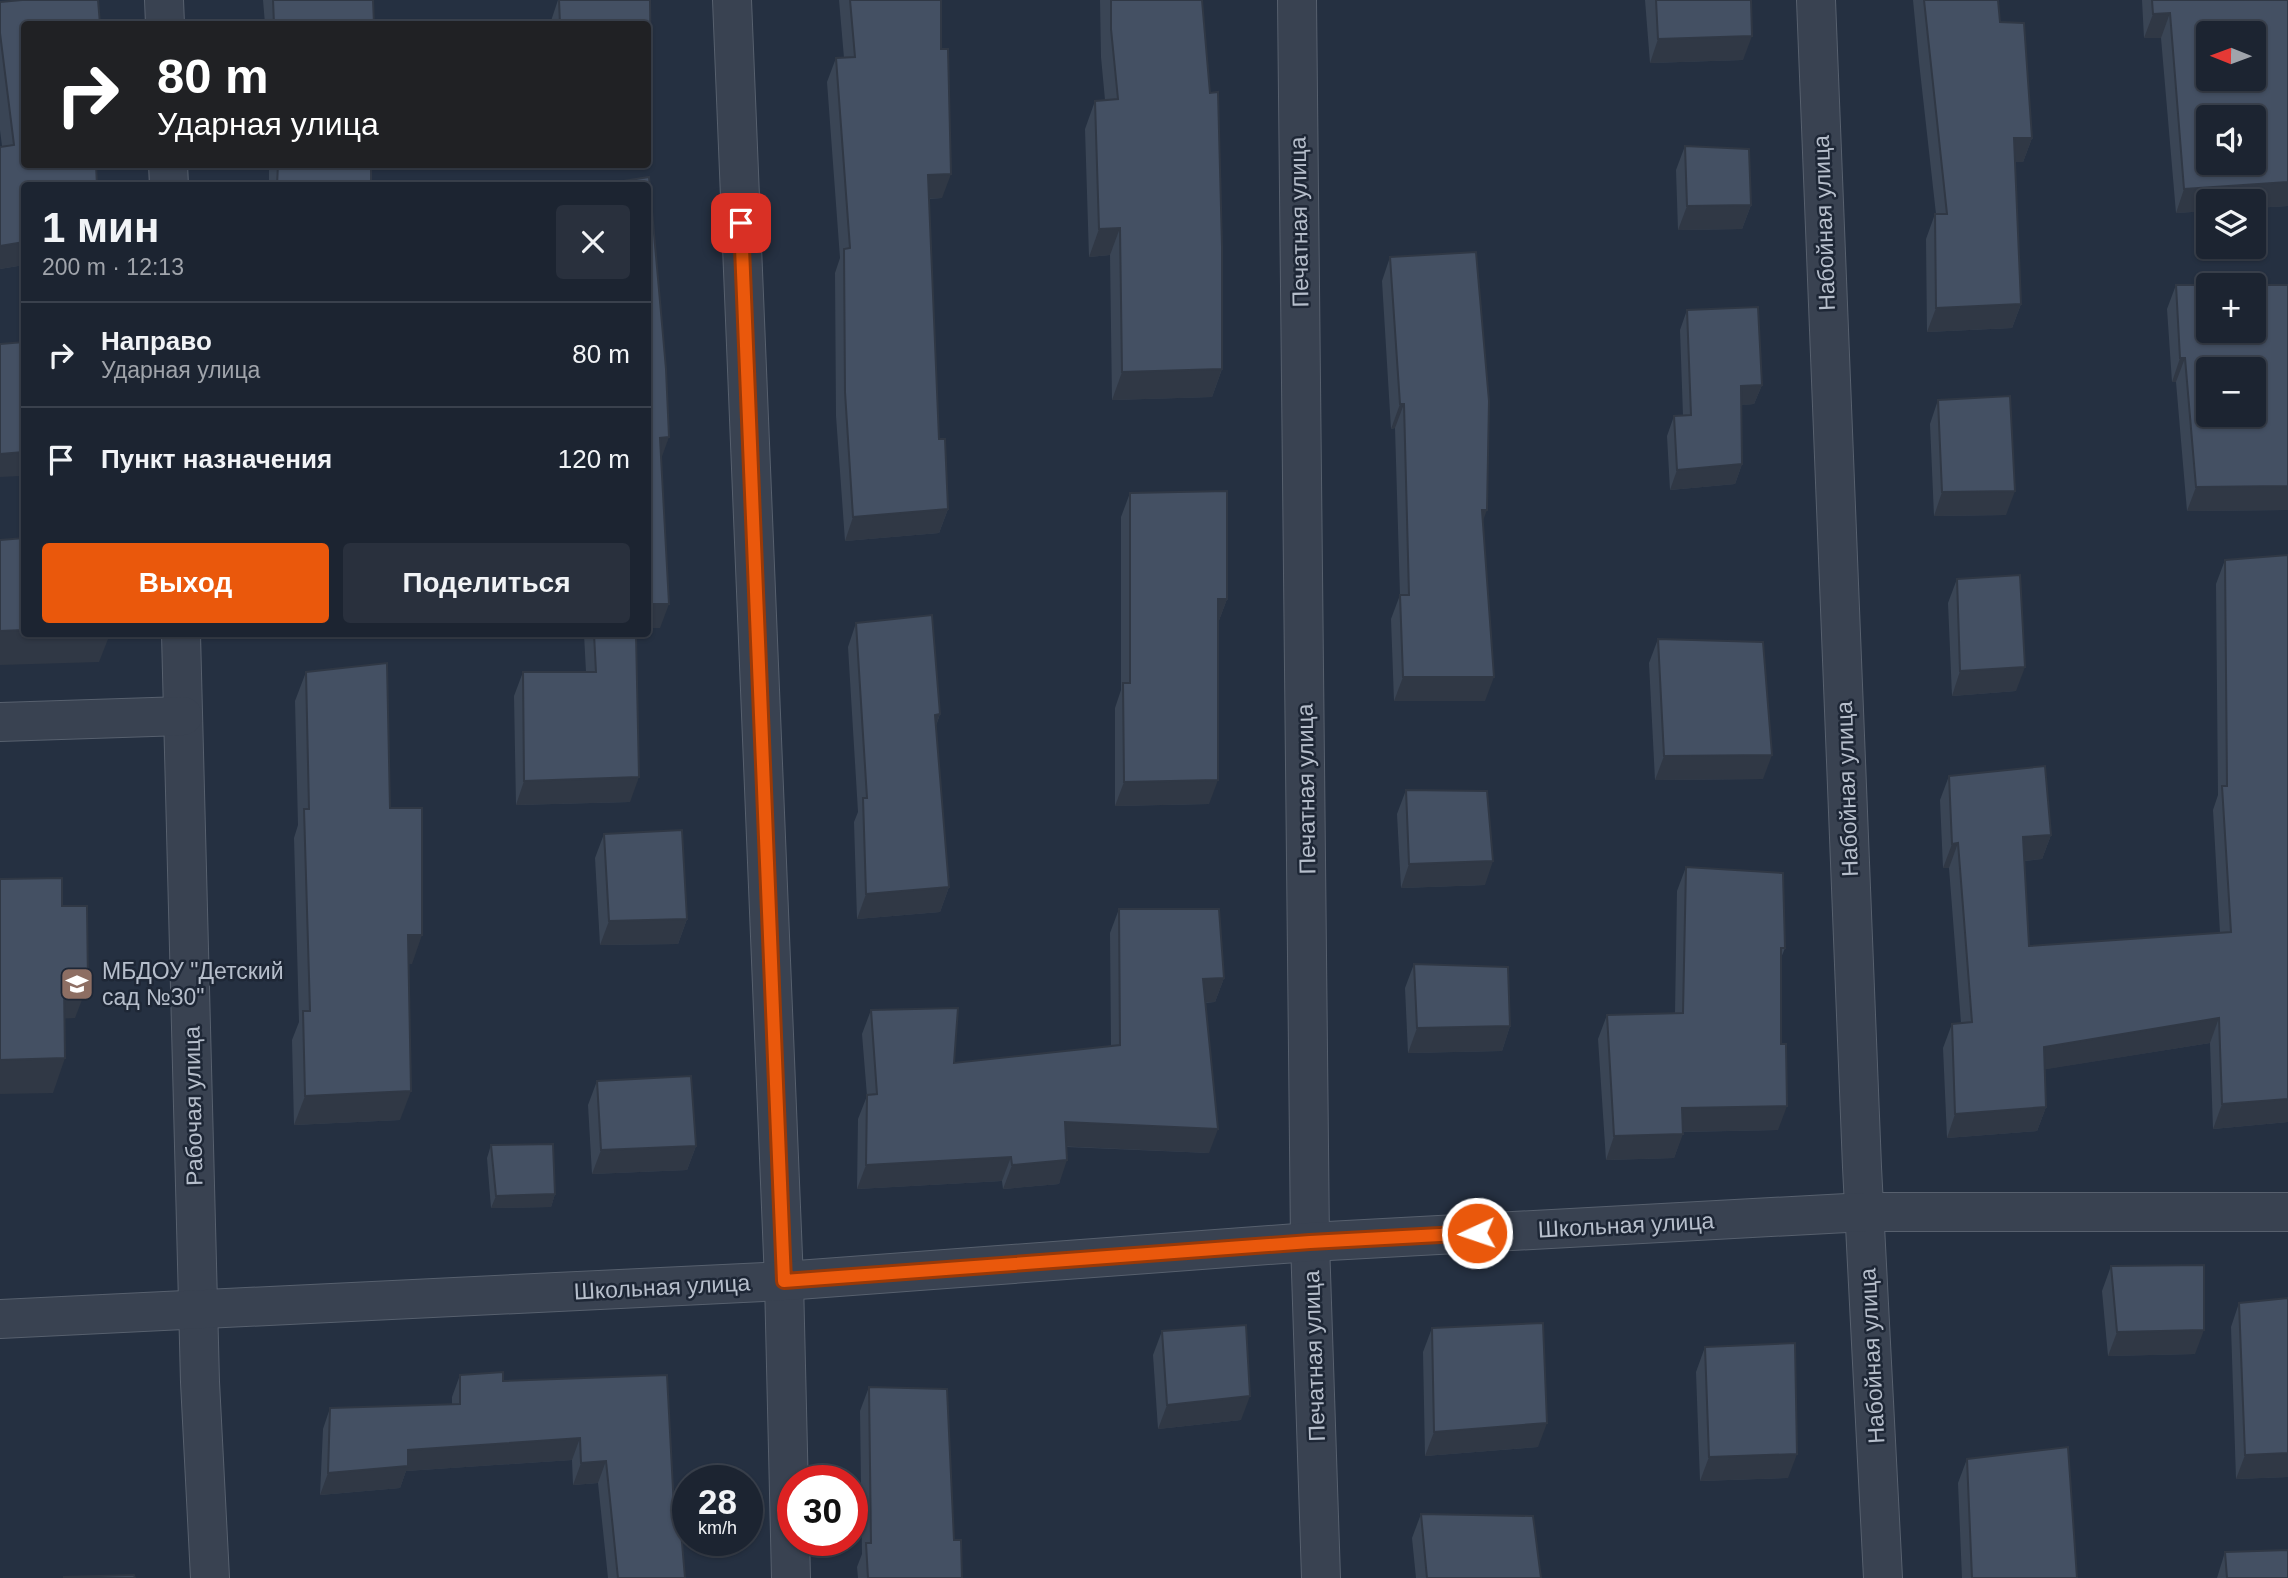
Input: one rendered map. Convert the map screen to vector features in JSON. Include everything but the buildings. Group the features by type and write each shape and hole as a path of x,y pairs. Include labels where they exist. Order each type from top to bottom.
{"street":[{"path":"164,0 165,21"},
{"path":"732,0 784,1281 791,1578"},
{"name":"Печатная улица","path":"1297,0 1310,1242 1321,1578"},
{"name":"Набойная улица","path":"1816,0 1865,1212 1883,1578"},
{"name":"Рабочая улица","path":"181,637 199,1311 210,1578"},
{"path":"0,722 183,716"},
{"name":"Школьная улица","path":"0,1320 784,1281 1310,1242 1865,1212 2288,1212"}],"place":[{"name":"МБДОУ \"Детский сад №30\"","path":"77,984"}],"route":[{"path":"741,223 784,1281 1310,1242 1477,1233"}]}
